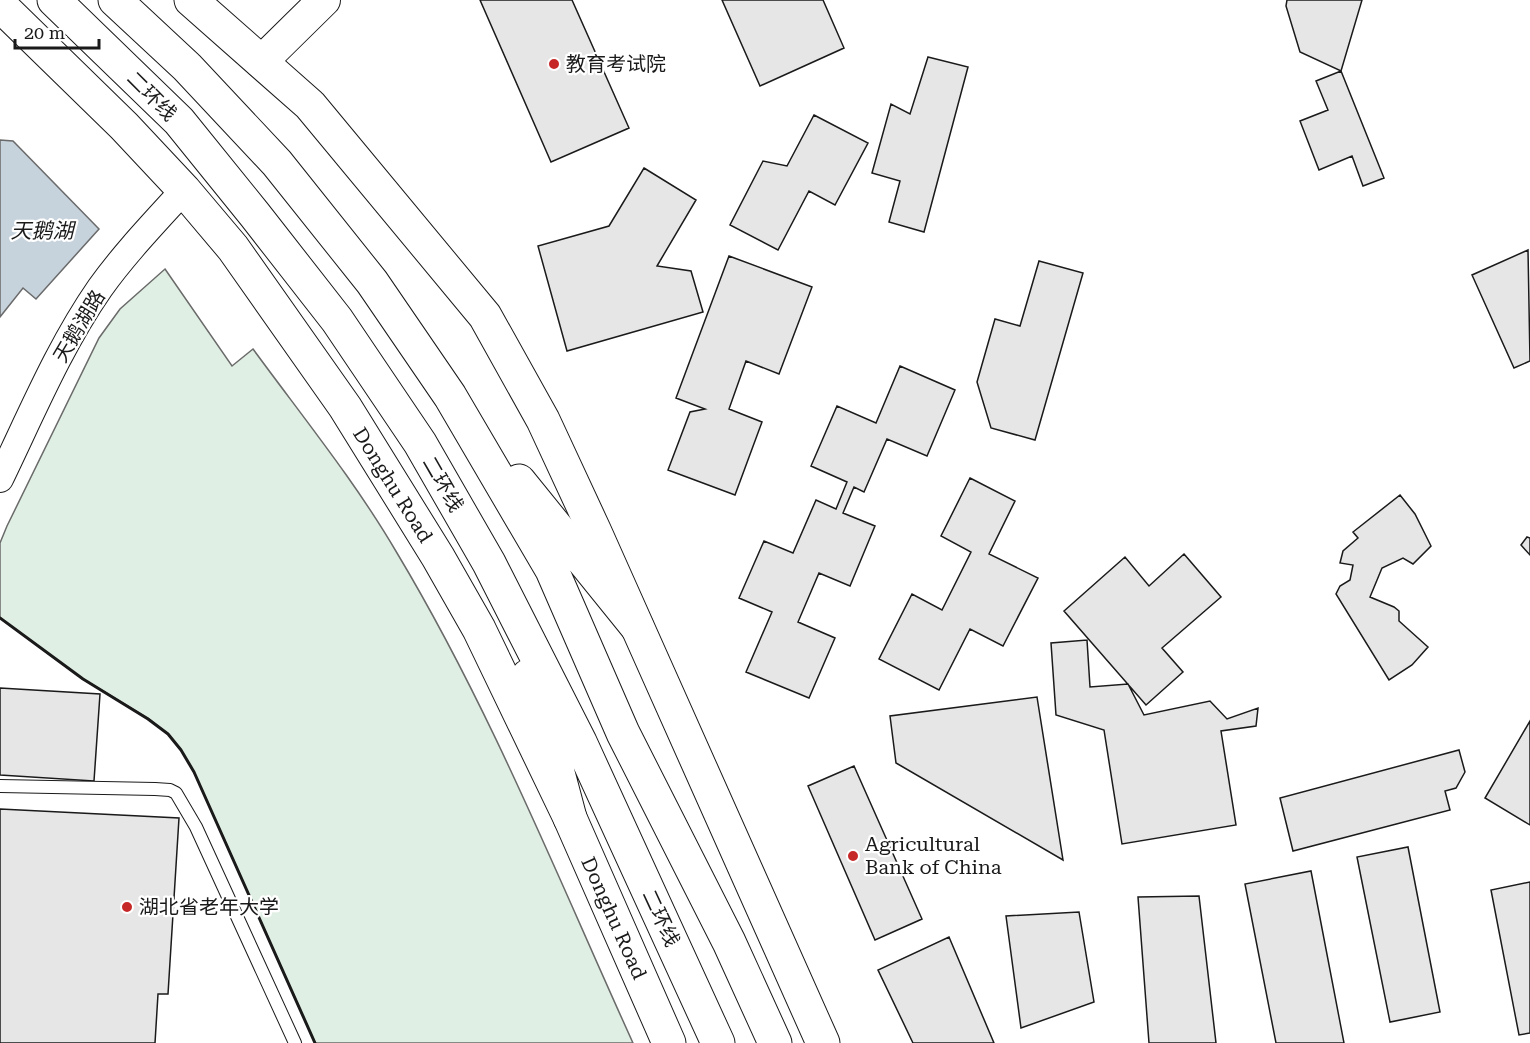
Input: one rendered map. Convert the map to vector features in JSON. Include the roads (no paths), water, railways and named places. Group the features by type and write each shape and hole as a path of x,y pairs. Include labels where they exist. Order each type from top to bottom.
{"main road":[{"name":"二环线","path":"54,0 179,122 337,320 420,443 489,563 580,742 718,1043"},
{"path":"115,0 188,67 277,163 372,282 450,396 552,570 623,733 729,942 776,1043"},
{"path":"191,0 310,105 485,316 543,420 823,1043"},
{"name":"Donghu Road","path":"0,5 124,126 184,190 233,248 345,406 479,629 570,818 669,1043"},
{"path":"450,396 637,627"},
{"path":"420,443 518,645 548,735 570,818"}],"street":[{"path":"261,62 324,0"},
{"name":"天鹅湖路","path":"0,479 51,374 83,315 121,260 184,190"}],"lane":[{"path":"0,786 155,789 170,790 176,794 196,827 295,1043"}],"water":[{"name":"天鹅湖","path":"0,140 13,141 99,229 36,299 23,288 0,317"}],"place":[{"name":"教育考试院","path":"554,64"},
{"name":"Agricultural Bank of China","path":"853,856"},
{"name":"湖北省老年大学","path":"127,907"}]}
